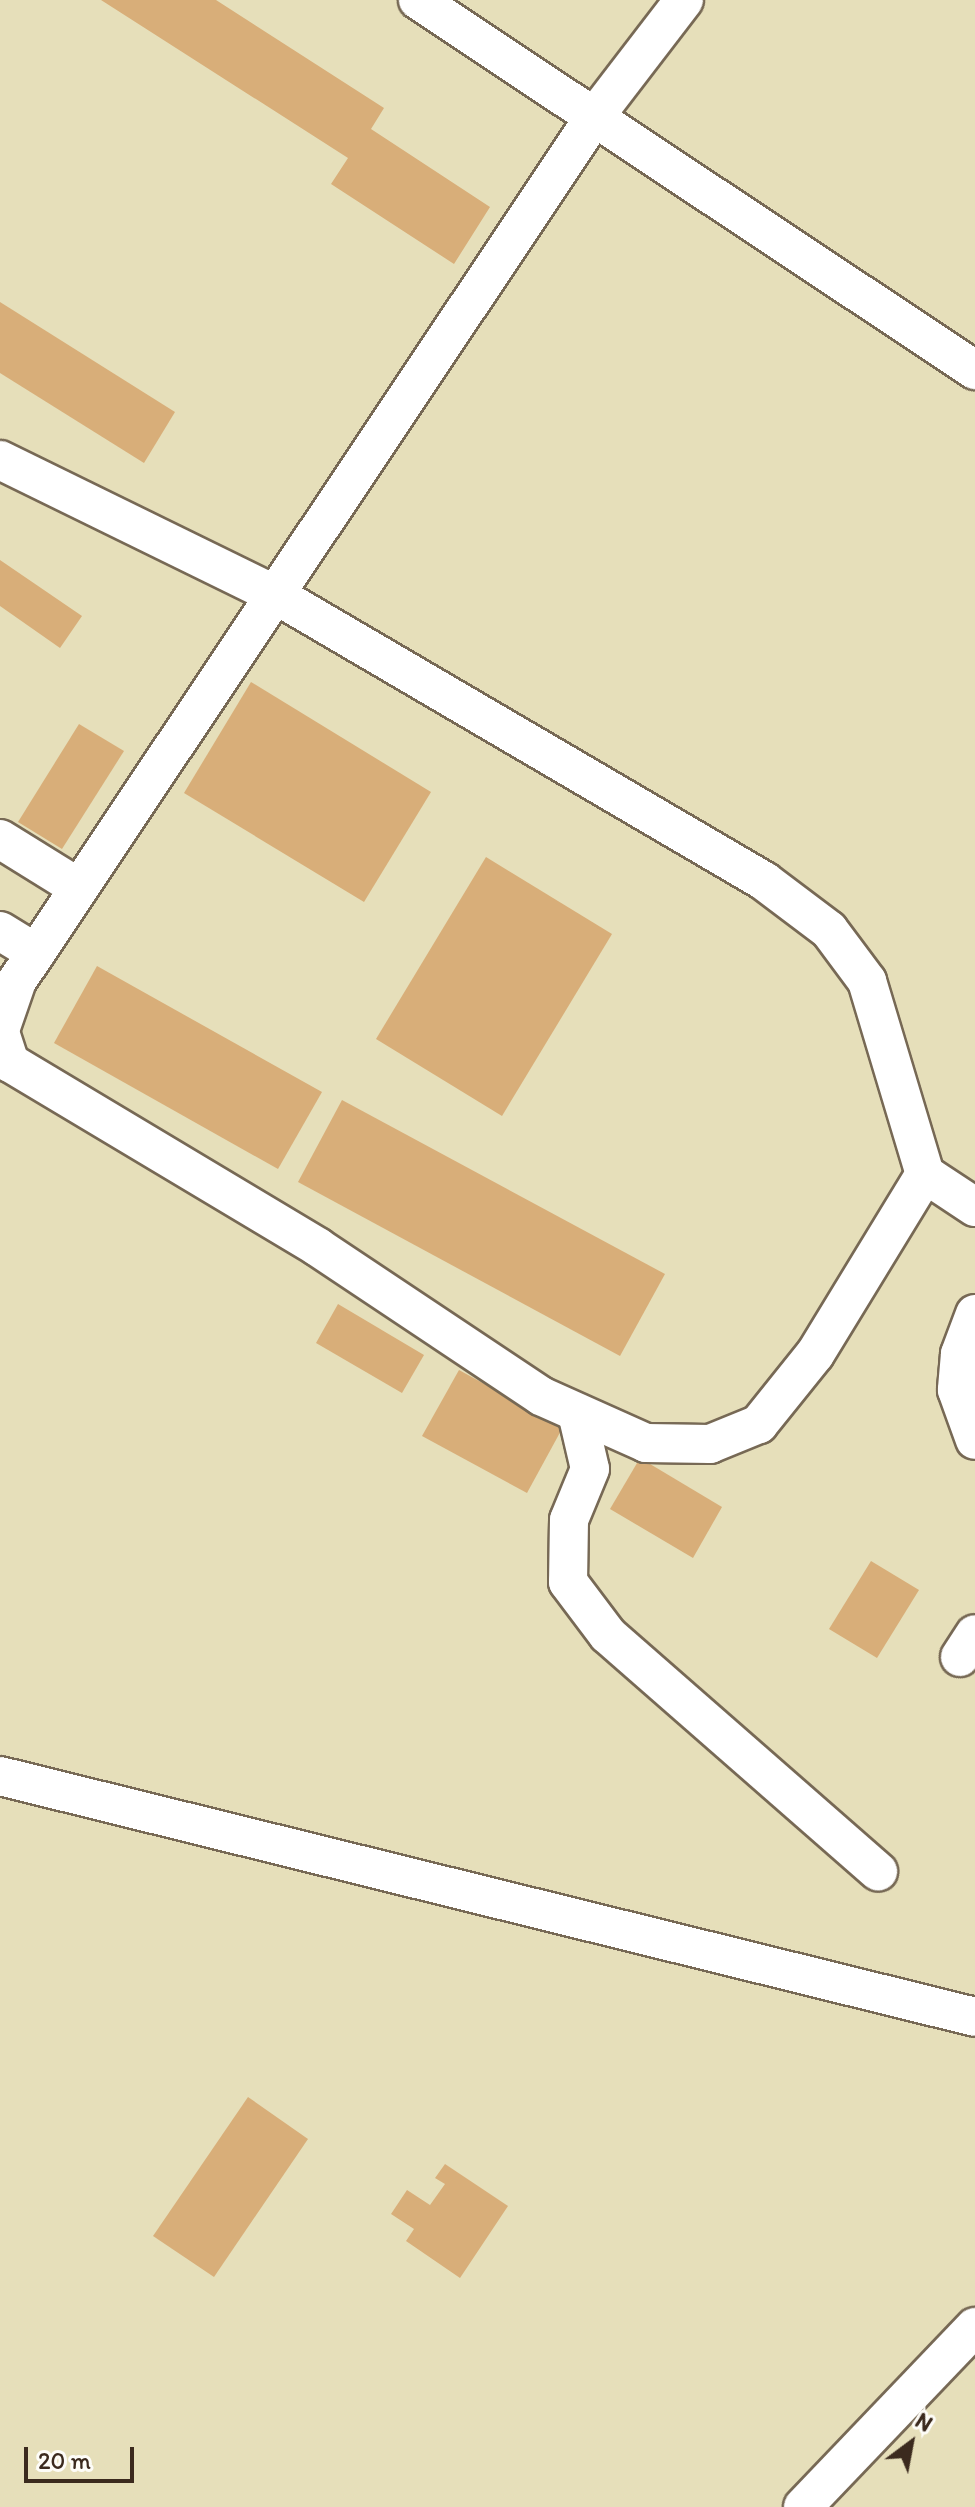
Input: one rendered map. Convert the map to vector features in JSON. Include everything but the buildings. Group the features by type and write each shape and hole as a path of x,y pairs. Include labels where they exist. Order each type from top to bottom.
{"lane":[{"path":"418,0 975,370"},
{"path":"684,0 595,116 17,981 0,1031 10,1063 292,1231 541,1396 646,1443 710,1444 759,1424 815,1354 925,1174"},
{"path":"0,460 276,595 764,881 829,930 867,981 925,1174 975,1207"},
{"path":"0,839 79,888"},
{"path":"0,931 36,953"},
{"path":"975,1314 960,1354 957,1390 975,1440"},
{"path":"577,1413 590,1469 569,1520 568,1582 608,1635 878,1871"},
{"path":"0,1776 975,2017"},
{"path":"803,2507 975,2327"}]}
